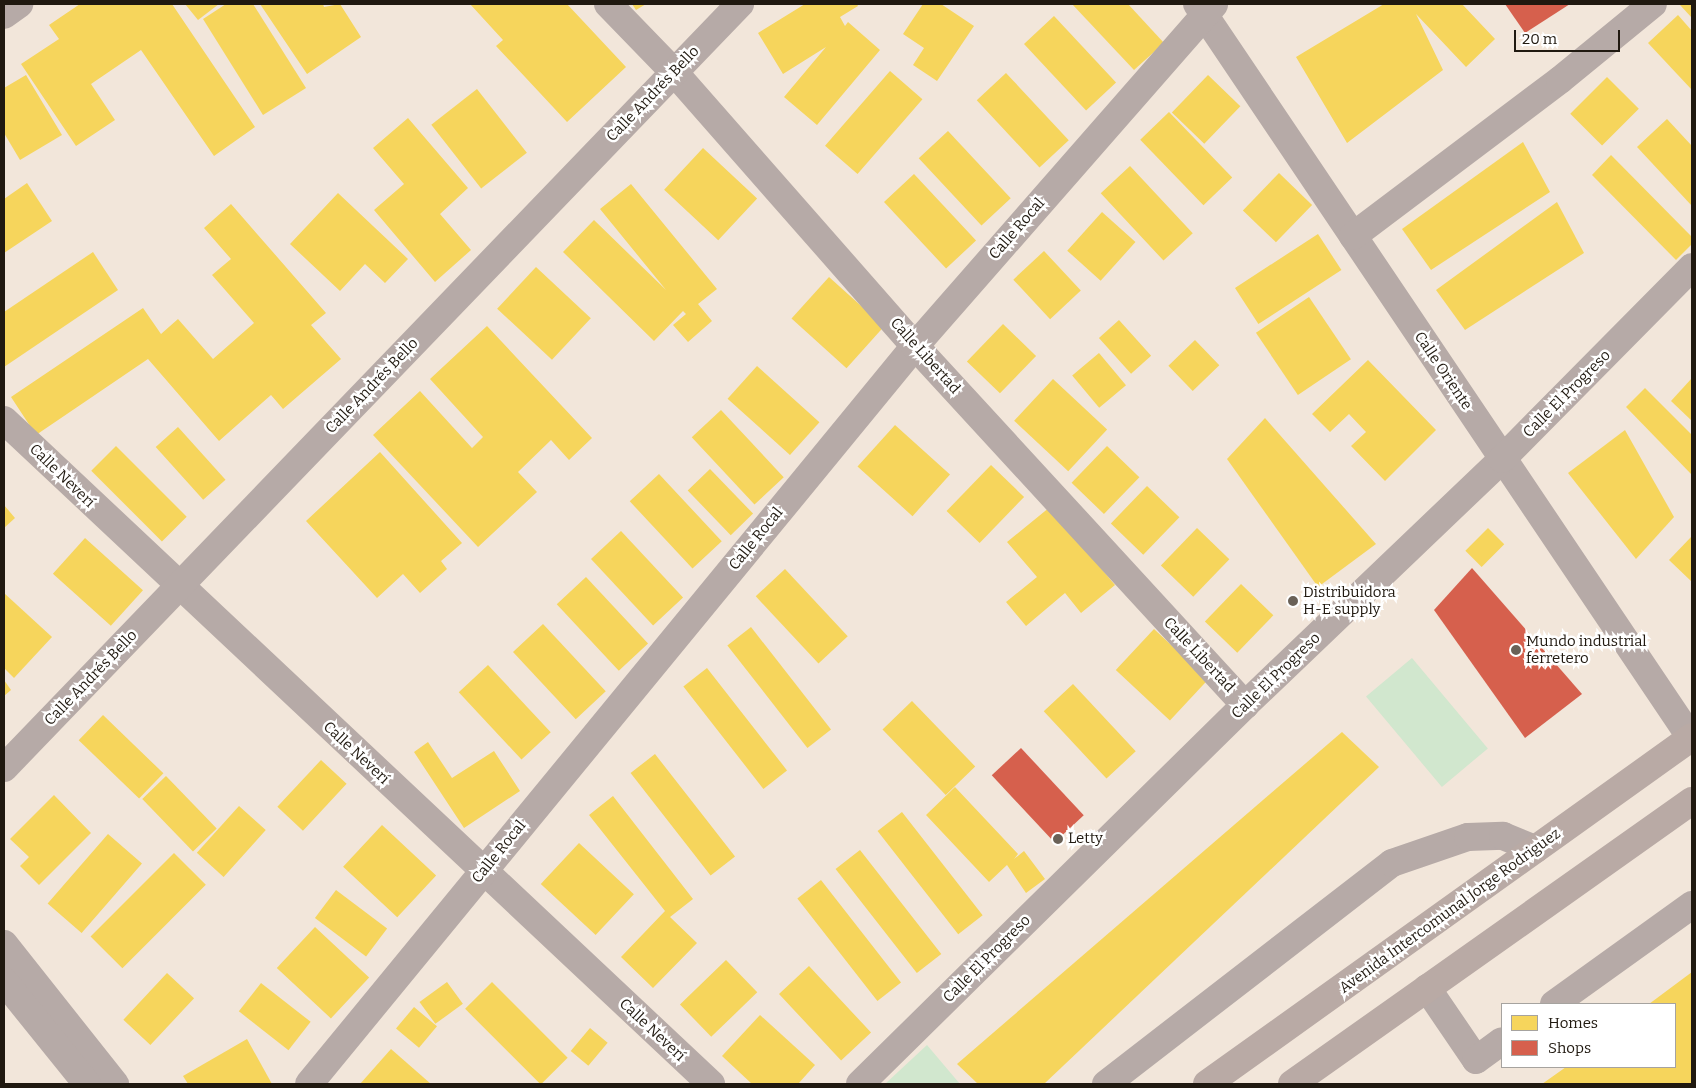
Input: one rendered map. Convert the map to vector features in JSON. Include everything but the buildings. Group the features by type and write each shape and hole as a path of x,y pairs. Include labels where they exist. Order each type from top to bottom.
{"main road":[{"name":"Avenida Intercomunal Jorge Rodriguez","path":"1207,1084 1692,738"},
{"path":"1292,1084 1692,801"}],"street":[{"path":"4,14 19,4"},
{"name":"Calle Libertad","path":"608,4 674,72 915,346 1245,705"},
{"name":"Calle Andrés Bello","path":"4,768 740,4"},
{"path":"1352,236 1560,80 1652,4"},
{"name":"Calle Oriente","path":"1206,7 1352,236 1692,738"},
{"name":"Calle Rocal","path":"309,1084 915,346 1206,7"},
{"name":"Calle El Progreso","path":"860,1084 1245,705 1502,459 1692,268"},
{"name":"Calle Neverí","path":"4,420 482,873 711,1084"},
{"path":"1106,1084 1392,863 1468,836 1503,836 1536,849"},
{"path":"1555,1003 1692,905"},
{"path":"4,944 115,1084"},
{"path":"4,981 87,1084"},
{"path":"1427,988 1476,1060 1501,1042"}],"green space":[{"path":"1412,658 1488,748 1442,787 1366,697"},
{"path":"927,1045 960,1084 885,1084"}],"place":[{"name":"Distribuidora H-E supply","path":"1293,601"},
{"name":"Mundo industrial ferretero","path":"1516,650"},
{"name":"Letty","path":"1058,839"}]}
